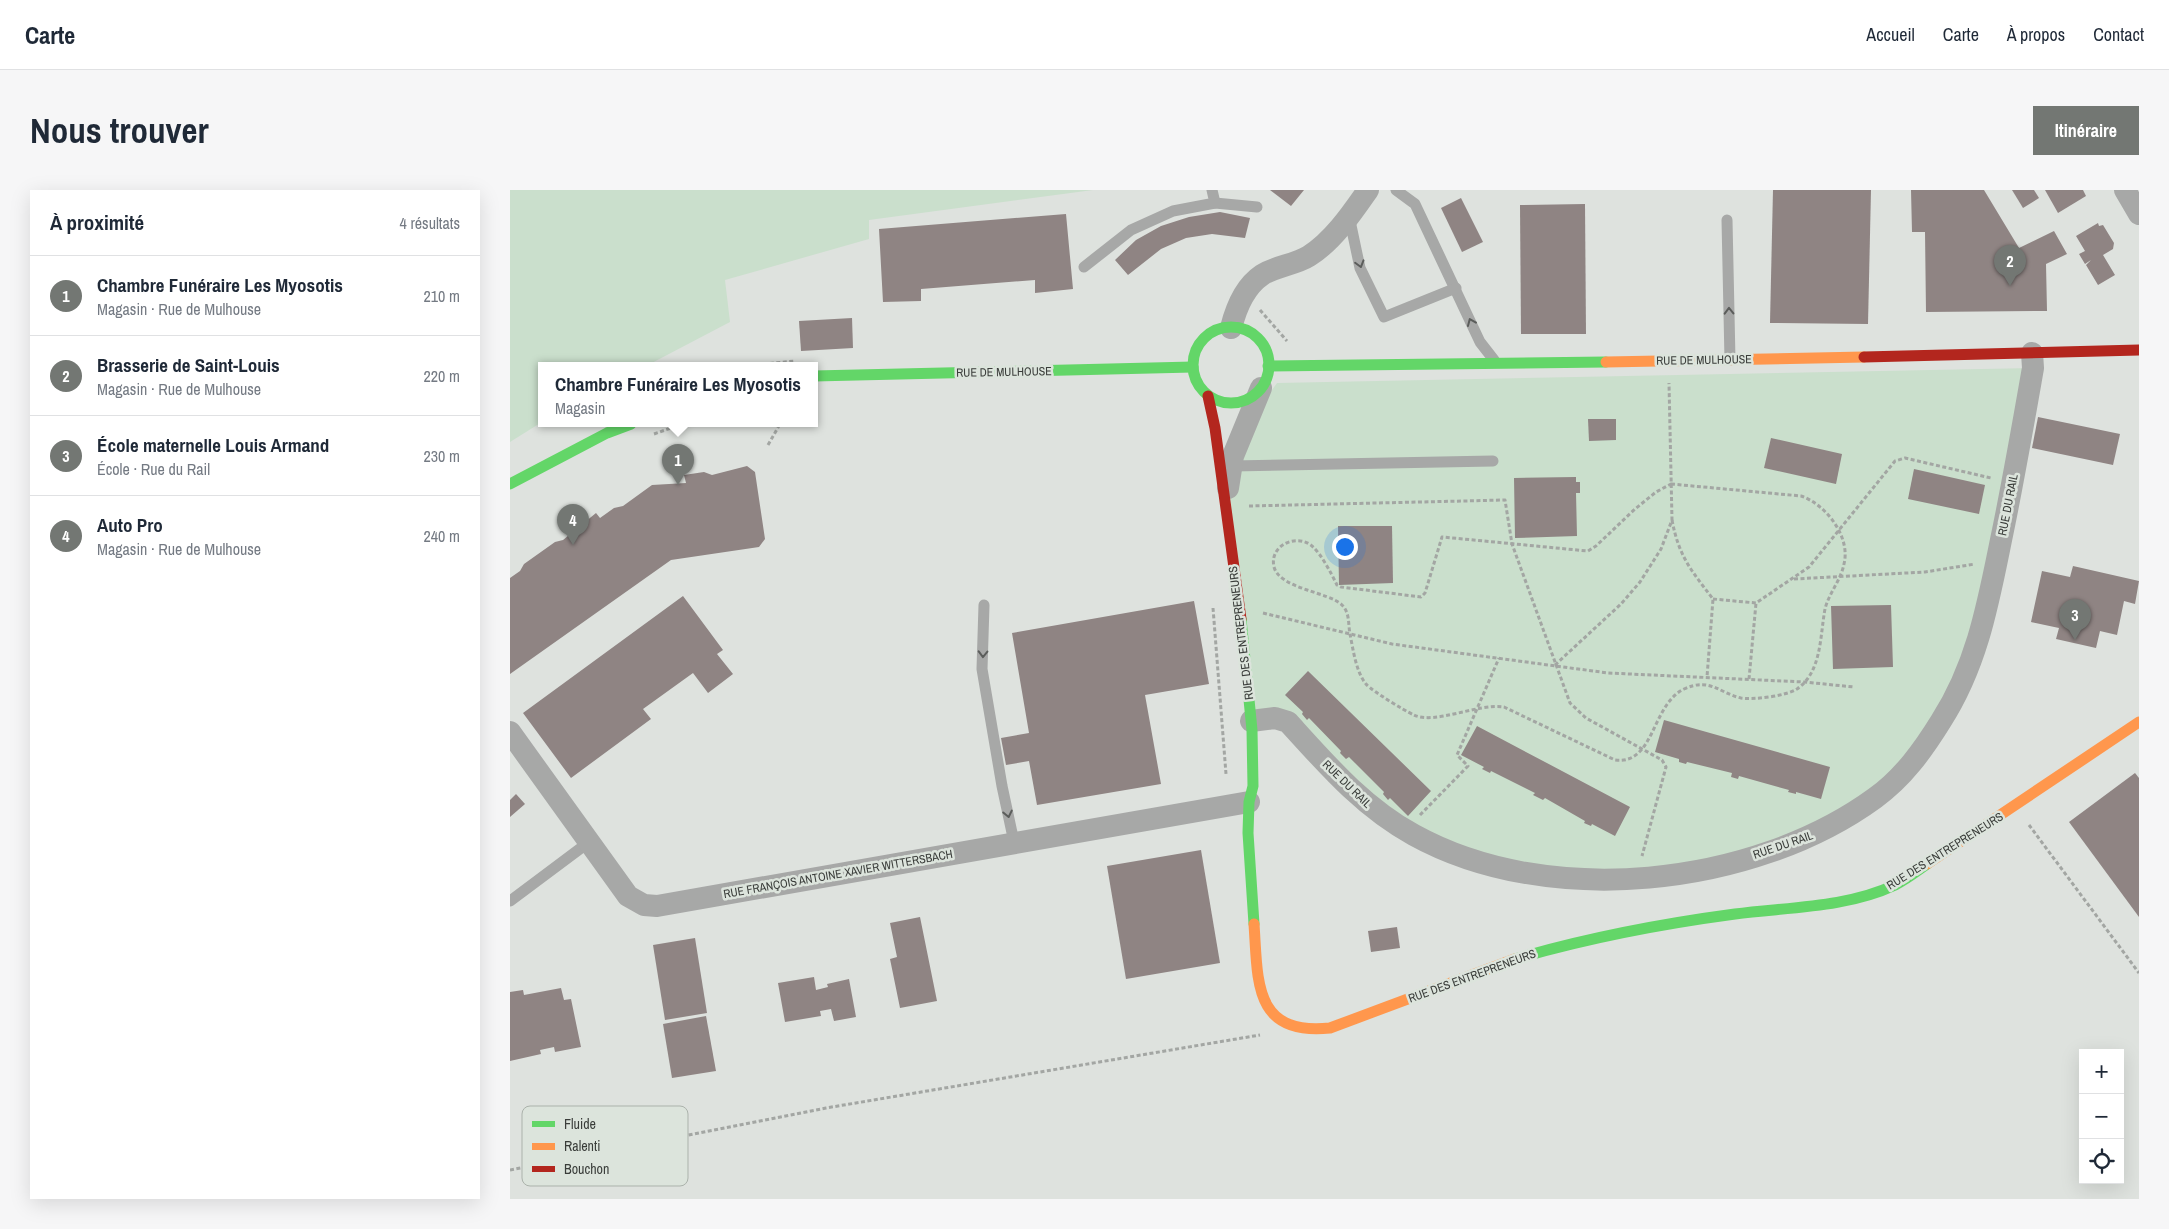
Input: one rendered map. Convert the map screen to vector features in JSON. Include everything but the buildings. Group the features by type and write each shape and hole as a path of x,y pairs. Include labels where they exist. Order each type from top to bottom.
{"main road":[{"path":"1231,328 1240,328 1262,342 1267,354 1268,366 1266,378 1261,388 1252,396 1230,403 1218,401 1208,396 1199,387 1193,367 1196,349 1204,338 1215,330 1231,328"},
{"name":"RUE DE MULHOUSE","path":"1268,366 1730,360 2139,350"},
{"name":"RUE DE MULHOUSE","path":"818,376 1193,367"},
{"name":"RUE DES ENTREPRENEURS","path":"1208,396 1213,417 1240,608 1251,721 1253,786 1249,802 1248,833 1258,988 1272,1015 1297,1029 1315,1031 1330,1028 1515,959 1590,938 1734,914 1829,903 1875,894 1897,884 2016,807 2139,722"},
{"path":"510,484 607,433 623,427"}],"street":[{"path":"1231,328 1236,310 1244,294 1262,275 1309,256 1349,216 1368,190"},
{"path":"2125,190 2139,214"},
{"name":"RUE DU RAIL","path":"1251,721 1274,718 1288,722 1369,807 1405,830 1469,860 1552,878 1632,879 1677,874 1721,866 1811,837 1876,797 1893,783 1912,763 1942,720 1964,677 1984,626 2033,368 2032,353"},
{"name":"RUE DES ENTREPRENEURS","path":"1226,506 1233,456 1261,388"},
{"name":"RUE FRANÇOIS ANTOINE XAVIER WITTERSBACH","path":"510,732 628,896 644,905 657,906 1249,802"}],"lane":[{"path":"1212,190 1215,204"},
{"path":"1396,190 1415,204 1480,342 1496,364"},
{"path":"1084,267 1131,230 1173,211 1215,204 1257,207"},
{"path":"1349,216 1360,268 1384,318 1456,288"},
{"path":"1727,220 1730,360"},
{"path":"1232,466 1493,461"},
{"path":"984,605 982,669 1002,786 1014,842"},
{"path":"510,902 589,842"}],"path":[{"path":"1667,361 1669,375 1672,520 1677,546 1693,573 1713,599 1707,677"},
{"path":"768,445 778,427"},
{"path":"1713,599 1756,603 1794,579 1809,567 1895,462 1905,458 2012,483"},
{"path":"1671,484 1801,496 1814,500 1828,514 1838,530 1846,549 1840,577 1826,607 1822,638 1815,664 1804,682 1797,689 1783,695 1744,698 1706,684 1683,689 1666,703 1659,715 1653,733 1638,755 1626,761 1615,760 1504,707 1492,705 1429,718 1416,716 1367,685 1359,673 1347,611 1340,603 1298,586 1276,570 1274,565 1275,555 1283,544 1292,540 1302,541 1312,546 1341,587 1421,597 1425,593 1442,537 1588,551 1656,492 1671,484"},
{"path":"1226,506 1505,500 1512,544 1554,666 1570,703 1586,718 1662,760 1666,767 1642,856"},
{"path":"1554,666 1621,604 1640,582 1661,549 1672,520"},
{"path":"1794,579 1925,572 1997,560"},
{"path":"1212,601 1227,783 1225,805"},
{"path":"1749,679 1756,603"},
{"path":"1240,608 1392,644 1608,673 1804,682 1854,687"},
{"path":"1405,830 1468,766 1457,755 1499,658"},
{"path":"2016,807 2139,973"},
{"path":"688,1135 826,1108 1264,1034 1258,1028"}],"green space":[{"path":"510,190 1093,190 869,220 869,239 725,280 730,322 654,362 538,362 538,424 510,442"},
{"path":"2033,368 1964,677 1876,797 1721,866 1552,878 1415,836 1288,722 1251,721 1226,506 1257,411 1277,383"}],"traffic: fast":[{"path":"1231,327 1245,330 1258,338 1266,351 1269,365 1266,379 1258,392 1245,400 1231,403 1217,400 1204,392 1196,379 1193,365 1196,351 1204,338 1217,330 1231,327"},
{"path":"1268,366 1606,362"},
{"path":"818,376 1193,367"},
{"path":"510,484 607,433 623,427"},
{"path":"1241,619 1252,730 1253,786 1249,802 1248,833 1254,924"},
{"path":"1515,959 1596,938 1679,922 1816,906 1857,898 1895,885 1927,864"}],"traffic: slow":[{"path":"1606,362 1864,357"},
{"path":"1927,864 2139,722"},
{"path":"1254,924 1257,965 1265,1000 1273,1014 1286,1023 1305,1028 1330,1028 1515,959"}],"traffic: jam":[{"path":"1864,357 2139,350"},
{"path":"1208,396 1215,428 1241,619"}],"place":[{"name":"Brasserie de Saint-Louis","path":"2010,286"},
{"name":"Chambre Funéraire Les Myosotis","path":"678,485"},
{"name":"Auto Pro","path":"573,545"},
{"name":"École maternelle Louis Armand","path":"2075,640"}]}
